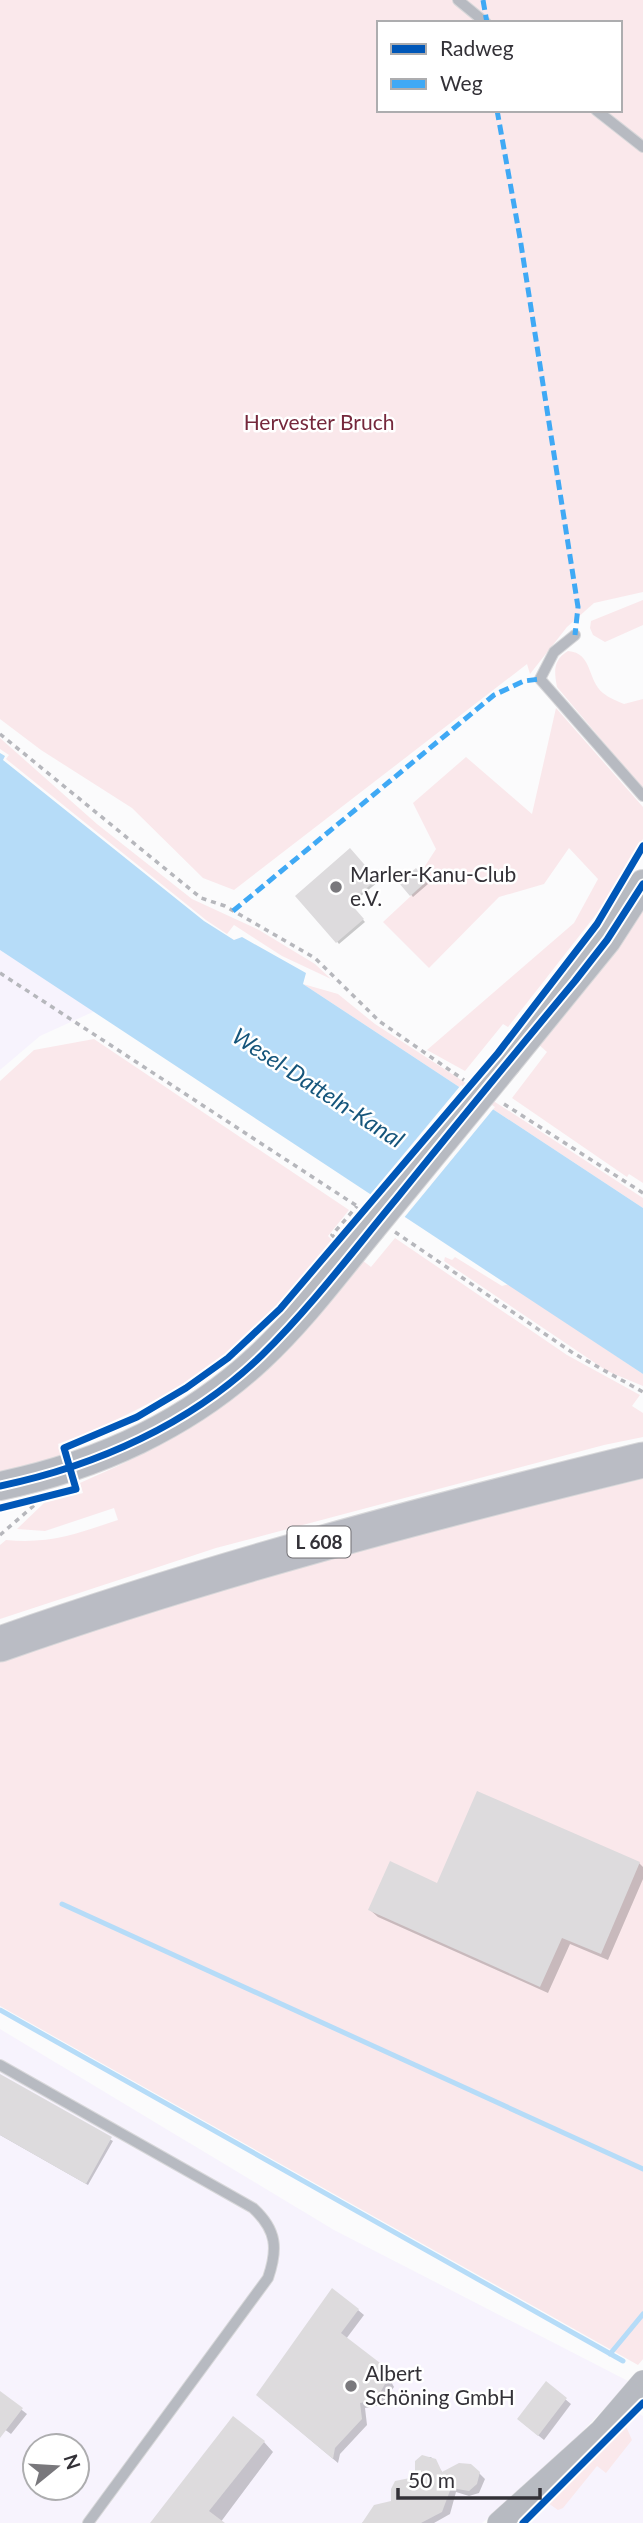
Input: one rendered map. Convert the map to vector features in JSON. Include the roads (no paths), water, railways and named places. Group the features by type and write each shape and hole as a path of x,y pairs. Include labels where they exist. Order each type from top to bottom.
{"main road":[{"name":"L 608","path":"0,1644 102,1608 291,1550 643,1460"}],"street":[{"path":"0,1486 70,1468 120,1448 175,1420 240,1374 280,1336 376,1224 607,940 643,884"},
{"path":"499,2523 601,2431 643,2382"}],"lane":[{"path":"458,0 484,21"},
{"path":"599,112 643,147"},
{"path":"575,635 554,652 540,679 643,796"},
{"path":"0,2065 253,2208 266,2220 274,2238 276,2254 268,2278 88,2523"}],"water":[{"name":"Wesel-Datteln-Kanal","path":"0,753 5,756 3,760 204,921 234,940 242,937 306,973 303,984 643,1208 643,1374 0,950"}],"waterway":[{"path":"62,1904 643,2169"},
{"path":"0,2010 623,2361"},
{"path":"610,2354 643,2314"}],"place":[{"name":"Marler-Kanu-Club e.V.","path":"336,887"},
{"name":"Albert Schöning GmbH","path":"351,2386"}],"park label":[{"name":"Hervester Bruch","path":"319,423"}]}
